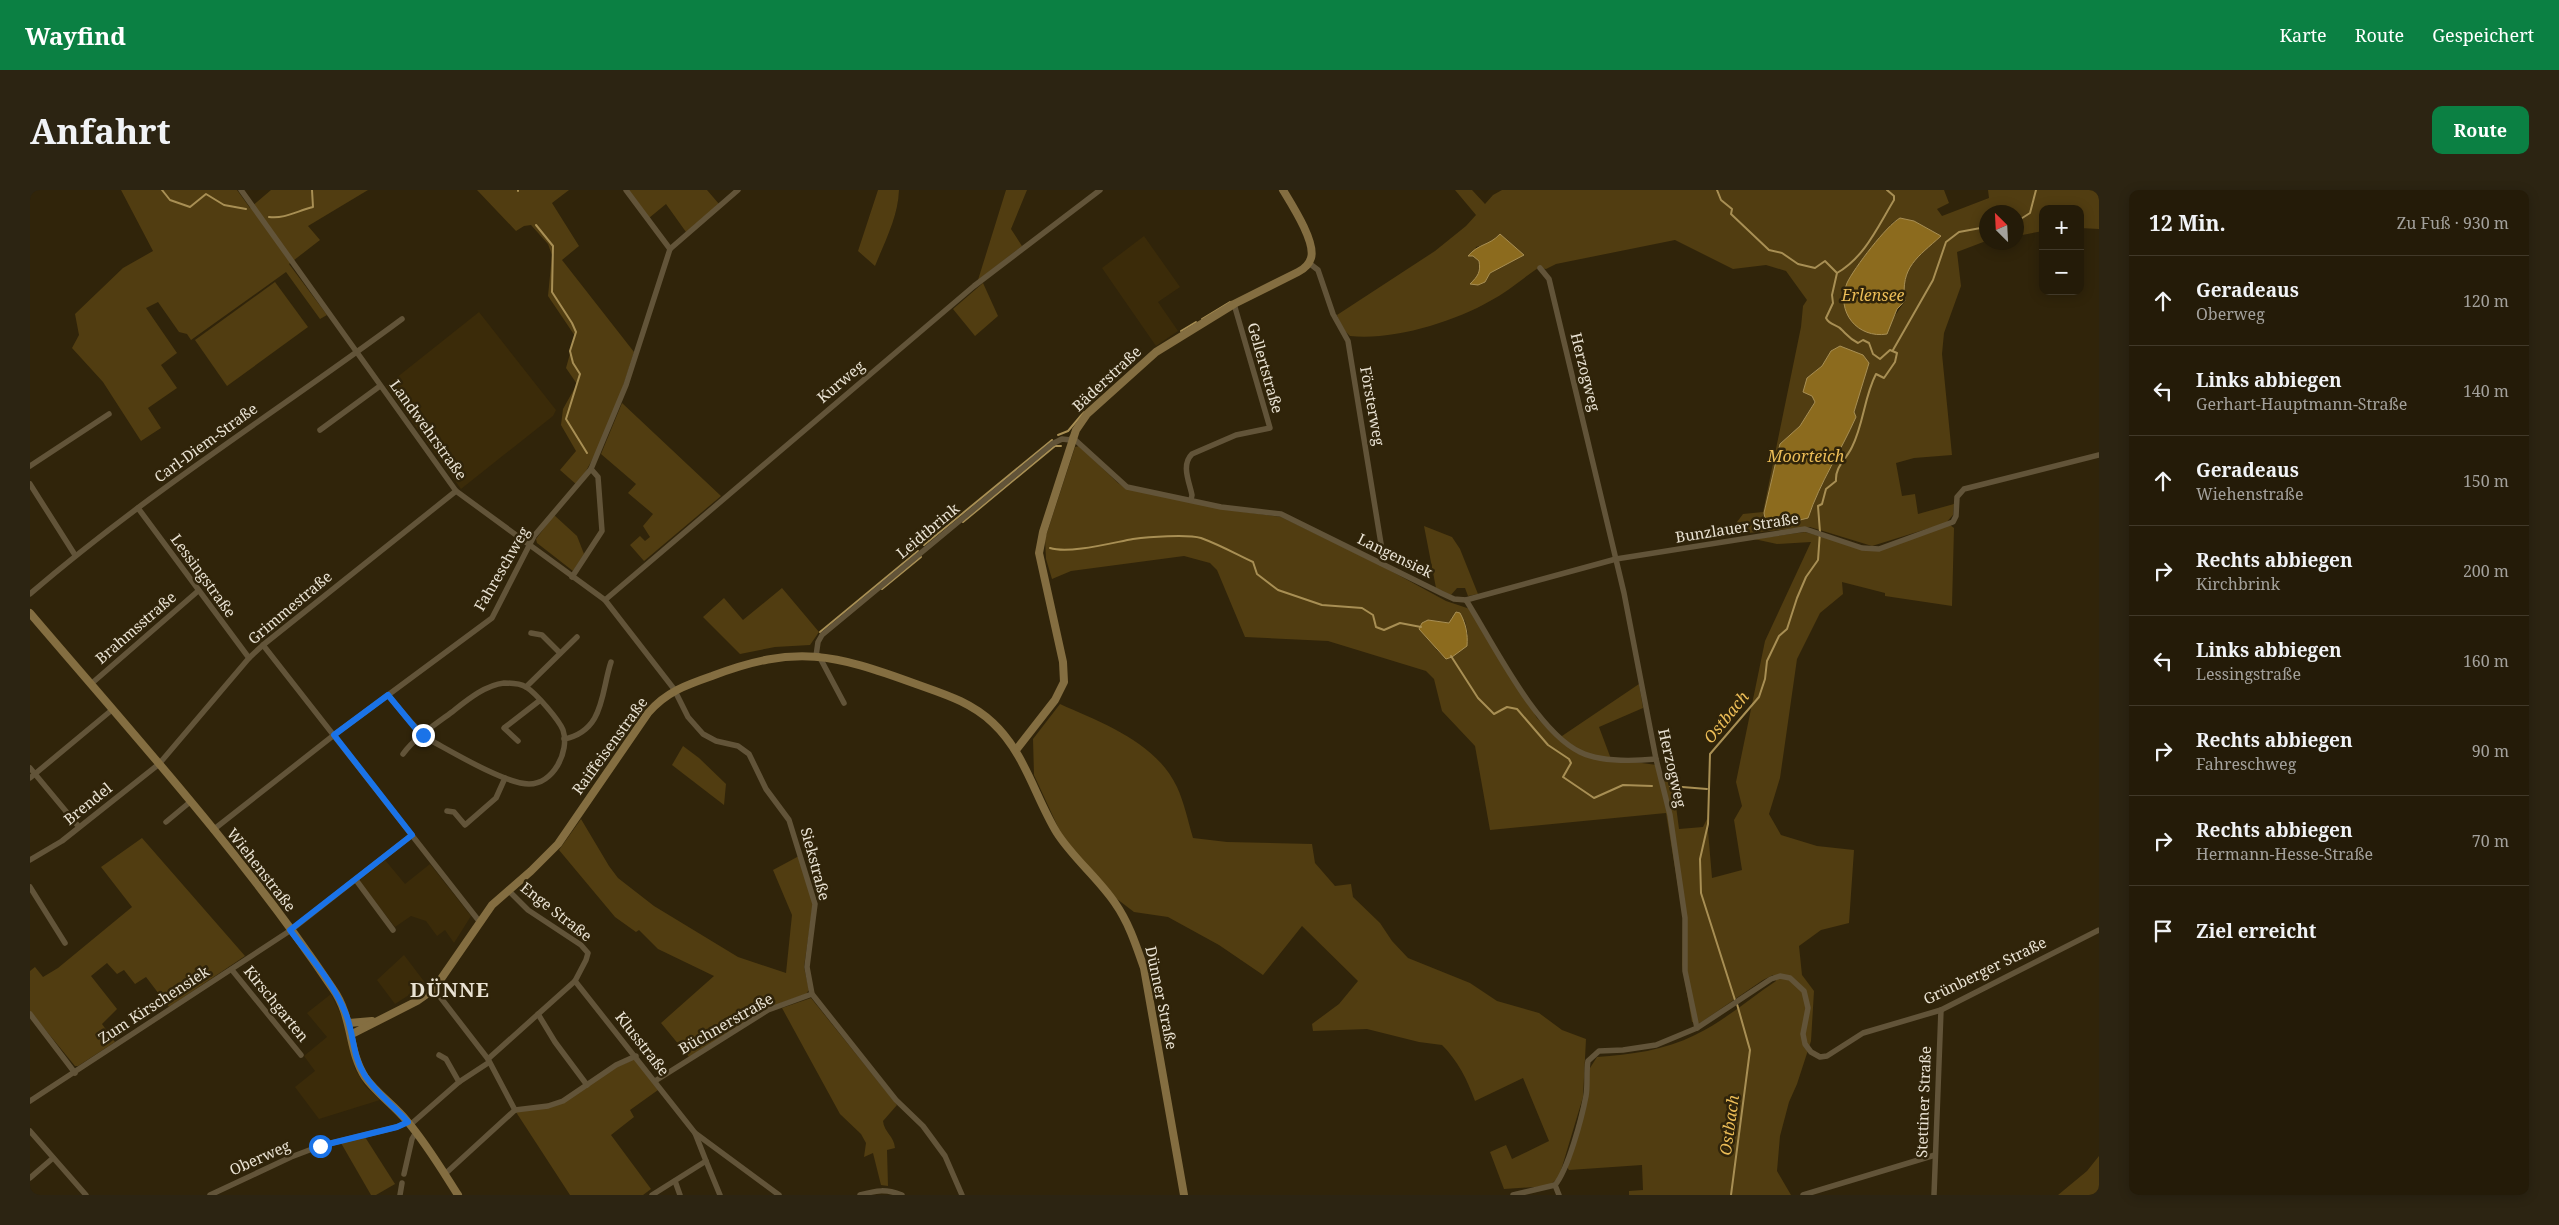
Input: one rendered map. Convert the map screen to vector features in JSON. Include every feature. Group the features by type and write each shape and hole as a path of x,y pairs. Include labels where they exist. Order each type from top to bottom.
{"street":[{"name":"Landwehrstraße","path":"241,190 456,491 605,600 674,690"},
{"path":"626,190 670,249 738,190"},
{"name":"Kurweg","path":"605,600 980,281 1100,190"},
{"path":"1283,190 1300,219 1311,247 1312,254 1309,264"},
{"name":"Fahreschweg","path":"213,830 334,735 492,618 529,545 591,469 626,385 670,249"},
{"name":"Bäderstraße","path":"1016,750 1055,700 1064,682 1062,662 1039,553 1071,439 1088,414 1156,352 1234,304 1298,272 1309,264"},
{"name":"Försterweg","path":"1309,264 1318,270 1333,314 1348,341 1383,556 1381,562"},
{"name":"Herzogweg","path":"1540,268 1549,279 1624,592 1656,758 1670,815 1685,918 1686,970 1697,1028"},
{"name":"Gellertstraße","path":"1191,500 1192,495 1186,465 1187,459 1192,454 1236,435 1270,428 1234,304"},
{"name":"Carl-Diem-Straße","path":"30,594 75,555 138,508 251,425 358,352 402,319"},
{"path":"320,430 380,386"},
{"path":"30,466 109,414"},
{"name":"Leidtbrink","path":"818,656 818,642 822,635 1052,444 1062,439 1071,439"},
{"name":"Langensiek","path":"1071,439 1127,487 1221,506 1281,514 1441,593 1454,599 1466,600"},
{"name":"Bunzlauer Straße","path":"1466,600 1616,559 1805,529 1862,548 1879,549 1953,522 1956,516 1957,497 1959,492 1964,489 2099,455"},
{"path":"572,577 602,531 598,476 591,469"},
{"path":"30,484 75,555"},
{"name":"Grimmestraße","path":"158,764 249,658 456,491"},
{"name":"Lessingstraße","path":"138,508 249,658"},
{"name":"Brahmsstraße","path":"91,684 198,591"},
{"path":"1466,600 1541,720 1579,751 1588,755 1633,762 1656,758"},
{"name":"Wiehenstraße","path":"30,613 113,709 213,830 290,930 336,993 349,1023 355,1053 364,1074 416,1132 458,1195"},
{"path":"531,633 542,635 560,653"},
{"path":"526,687 577,637"},
{"path":"264,645 479,921"},
{"name":"Raiffeisenstraße","path":"352,1034 417,1001 434,989 492,904 531,872 558,844 648,713 674,690 762,659 796,655 818,656 865,666 960,700 993,723 1016,750"},
{"path":"818,656 844,703"},
{"path":"564,738 576,736 589,726 602,705 604,680 611,662"},
{"path":"388,695 423,735 505,778 530,784 548,776 562,756 564,738 560,724 526,687 504,683 495,685 469,699 423,735 408,746 403,754"},
{"name":"Siekstraße","path":"674,690 688,717 703,734 716,741 738,746 749,754 766,789 790,820 815,904 807,967 812,994 896,1100 923,1126 946,1156 962,1195"},
{"path":"518,742 504,728 539,701"},
{"path":"33,776 113,709"},
{"name":"Dünner Straße","path":"1016,750 1058,835 1115,902 1132,932 1144,968 1184,1195"},
{"name":"Brendel","path":"30,860 79,827 158,764"},
{"path":"30,768 33,776 79,827"},
{"path":"447,811 454,812 465,825 496,798 505,778"},
{"path":"166,822 190,802"},
{"name":"Zum Kirschensiek","path":"30,1101 232,970 290,930 412,835"},
{"path":"356,880 393,930"},
{"path":"30,887 65,943"},
{"name":"Enge Straße","path":"508,890 528,910 581,945 588,953 575,981"},
{"name":"Grünberger Straße","path":"1697,1028 1771,979 1780,976 1797,982 1807,996 1808,1008 1803,1034 1805,1044 1820,1057 1833,1053 1863,1033 1940,1010 2099,930"},
{"name":"Kirschgarten","path":"232,970 301,1055"},
{"path":"409,1123 488,1061 575,981"},
{"name":"Klusstraße","path":"575,981 636,1056 682,1120 695,1133 779,1195"},
{"path":"434,989 488,1061 515,1110"},
{"name":"Büchnerstraße","path":"655,1081 768,1010 812,994"},
{"name":"Stettiner Straße","path":"1934,1195 1940,1010"},
{"path":"30,1014 75,1073"},
{"path":"538,1014 555,1042 586,1085"},
{"name":"Raiffeisenstraße","path":"349,1023 377,1021"},
{"path":"1513,1195 1555,1185 1564,1172 1586,1096 1588,1061 1591,1056 1599,1051 1624,1050 1656,1044 1697,1028"},
{"path":"439,1055 446,1059 459,1082"},
{"path":"445,1174 515,1110 548,1106 563,1101 616,1065 636,1056"},
{"name":"Oberweg","path":"210,1195 291,1157 329,1144 409,1123"},
{"path":"30,1131 86,1195"},
{"path":"404,1174 412,1139 416,1132"},
{"path":"695,1133 720,1195"},
{"path":"1803,1195 1935,1155"},
{"path":"30,1178 53,1158"},
{"path":"652,1195 706,1160"},
{"path":"674,1181 680,1195"},
{"path":"400,1195 402,1183"},
{"path":"1555,1185 1559,1195"},
{"path":"860,1195 889,1190 902,1195"}],"shaded area":[{"path":"121,190 237,190 250,208 271,190 368,190 308,226 320,240 289,264 327,315 320,319 286,272 191,340 187,334 179,332 158,302 146,308 177,353 161,365 177,388 148,408 161,428 141,441 103,382 72,348 79,335 75,314 123,268 153,251"},
{"path":"477,190 569,190 552,203 579,246 562,260 634,352 617,404 603,438 577,485 560,470 576,451 561,425 563,409 577,384 566,368 575,336 548,296 552,255 548,244 531,225 524,226 516,231"},
{"path":"628,190 707,190 719,204 686,232 666,204 649,218"},
{"path":"878,190 899,190 894,219 875,266 858,251"},
{"path":"1006,190 1027,190 1011,229 1022,246 978,280"},
{"path":"1455,190 1472,190 1485,204 1493,195 1502,190 1944,190 1949,203 1937,209 1942,216 1989,198 1988,190 2099,190 2099,229 2084,228 2084,205 2039,205 2039,232 2024,235 2024,205 1979,205 1979,244 1957,252 1961,286 1944,333 1942,354 1952,455 1914,458 1896,463 1902,496 1915,494 1918,514 1954,504 1953,515 1946,523 1872,546 1810,527 1737,534 1734,526 1743,514 1763,512 1801,327 1803,306 1807,300 1786,271 1766,265 1733,269 1675,240 1556,264 1546,269 1538,268 1490,301 1441,323 1403,333 1366,337 1350,336 1342,328 1337,315 1435,251 1466,226 1476,215","holes":["1900,218 1914,221 1941,236 1912,263 1905,279 1905,301 1894,317 1845,307 1848,283 1860,262 1893,222","1493,242 1500,267 1490,273 1485,282 1471,283 1480,273 1479,261 1473,256 1476,247","1840,346 1860,389 1854,412 1856,417 1818,492 1808,518 1764,513 1780,444 1800,426 1815,401 1807,378 1822,366 1831,351"]},
{"path":"1144,236 1180,287 1158,302 1178,331 1156,346 1102,268"},
{"path":"275,282 308,327 227,386 195,340"},
{"path":"983,283 998,316 975,336 953,309"},
{"path":"479,312 556,410 553,416 461,489 386,386"},
{"path":"622,403 721,496 644,561 630,545 640,536 645,541 650,537 643,526 653,514 628,493 636,484 601,454"},
{"path":"1079,446 1118,483 1127,489 1222,509 1281,517 1380,565 1446,601 1470,609 1537,718 1559,738 1639,684 1643,708 1599,727 1611,759 1657,765 1663,781 1673,783 1679,829 1703,827 1707,819 1712,878 1742,870 1734,820 1742,806 1736,782 1765,641 1811,542 1777,544 1754,539 1805,532 1873,551 1950,525 1954,528 1952,606 1885,596 1885,593 1842,582 1843,594 1820,613 1797,659 1780,778 1769,814 1781,835 1817,846 1854,850 1849,923 1821,930 1799,946 1802,975 1814,991 1811,1041 1789,1102 1780,1136 1777,1171 1791,1195 1629,1195 1629,1191 1643,1190 1642,1165 1569,1170 1567,1167 1590,1068 1597,1057 1647,1051 1684,1040 1716,1023 1776,981 1773,975 1700,1023 1692,1022 1682,965 1683,917 1666,813 1490,830 1475,746 1442,711 1434,679 1426,671 1328,641 1245,637 1217,570 1210,563 1184,556 1071,571 1052,579 1046,559 1045,539 1075,447","holes":["1452,617 1465,621 1468,634 1452,657 1446,659 1436,649 1436,621 1450,623"]},
{"path":"554,515 577,536 584,554 573,571 537,543 536,539"},
{"path":"1424,526 1452,537 1460,549 1478,594 1468,596 1465,588 1457,588 1451,595 1436,588"},
{"path":"782,588 819,632 810,645 775,647 740,654 703,617 724,598 743,620"},
{"path":"1060,704 1126,736 1156,758 1168,771 1177,787 1193,838 1227,842 1312,844 1315,863 1335,886 1351,884 1353,897 1380,923 1392,941 1408,958 1470,983 1497,1001 1539,1013 1562,1030 1586,1039 1583,1097 1559,1177 1549,1186 1504,1189 1490,1152 1506,1145 1512,1159 1549,1141 1523,1078 1475,1101 1462,1071 1442,1045 1419,1042 1367,1029 1313,1031 1312,1024 1339,1004 1358,981 1302,926 1263,975 1219,945 1168,917 1134,912 1117,899 1063,838 1034,775 1033,739"},
{"path":"683,746 699,758 726,784 724,805 672,765"},
{"path":"581,819 618,878 654,906 738,957 786,973 792,915 773,870 799,856 813,904 804,967 809,990 806,994 767,1008 689,1057 661,1023 714,976 658,949 639,930 636,932 615,917 559,850"},
{"path":"142,838 245,956 169,1007 146,977 135,984 124,970 117,974 107,963 91,976 117,1009 102,1024 115,1042 78,1066 75,1066 30,1011 30,971 35,967 43,977 58,968 132,907 101,867"},
{"path":"385,860 405,884 430,864 471,916 454,943 445,930 437,936 426,921 411,916 395,927 359,881"},
{"path":"404,955 426,984 395,1004 377,980"},
{"path":"331,994 343,1019 355,1069 365,1086 380,1100 319,1119 295,1087 315,1071 304,1056 327,1037 307,1013"},
{"path":"811,998 897,1105 883,1121 895,1148 887,1150 888,1186 881,1185 873,1153 864,1157 866,1143 861,1134 840,1114 782,1008"},
{"path":"635,1059 658,1090 630,1110 634,1117 611,1135 651,1189 643,1195 570,1195 516,1112 548,1107 617,1067"},
{"path":"365,1137 395,1184 376,1195 371,1195 341,1143"},
{"path":"2099,1156 2099,1195 2058,1195 2087,1171"}],"water":[{"name":"Erlensee","path":"1900,218 1914,221 1941,236 1918,257 1908,271 1904,289 1905,301 1897,309 1887,334 1867,332 1858,328 1847,313 1844,304 1844,294 1847,283 1871,248 1887,229"},
{"path":"1500,234 1524,255 1490,273 1485,282 1478,285 1470,284 1478,274 1480,265 1479,261 1473,256 1468,256"},
{"name":"Moorteich","path":"1840,346 1863,355 1869,363 1854,412 1856,417 1818,492 1808,518 1796,521 1775,522 1765,518 1764,513 1780,444 1800,426 1815,402 1812,396 1803,392 1807,378 1822,366 1831,351"},
{"path":"1456,612 1460,613 1465,625 1467,646 1446,659 1419,629 1422,623 1428,620 1449,623"}],"waterway":[{"name":"Ostbach","path":"162,190 170,200 190,207 206,194 224,205 246,209"},
{"name":"Ostbach","path":"269,217 286,216 313,207 312,190"},
{"name":"Ostbach","path":"1717,190 1721,200 1732,209 1731,214 1769,250 1782,253 1798,264 1815,268 1825,261 1837,273 1832,295 1833,303 1826,318 1829,322 1840,328 1858,343 1863,340 1869,343 1873,354 1880,359 1890,350 1897,353 1895,362 1884,378 1876,374 1850,452 1837,471 1836,481 1826,489 1822,504 1818,506 1820,532 1818,560 1806,577 1787,629 1779,636 1767,661 1765,679 1759,697 1710,754 1708,824 1700,859 1701,893 1735,1000"},
{"path":"1837,273 1863,250 1876,230 1894,200 1894,196 1887,190"},
{"path":"2024,217 2030,213 2036,190"},
{"path":"536,225 553,246 552,292 576,332 570,351 573,363 580,374 566,419 587,453"},
{"path":"1893,350 1933,280 1946,242 1959,232 1979,228"},
{"path":"1202,319 1230,302"},
{"path":"1181,331 1196,322"},
{"path":"1058,435 1068,431 1084,412"},
{"path":"924,545 1052,440"},
{"path":"963,522 1055,446 1061,446"},
{"path":"1050,548 1058,550 1079,549 1133,539 1157,537 1187,536 1201,538 1253,562 1257,574 1278,590 1322,605 1362,608 1373,615 1376,627 1384,630 1400,623 1421,627"},
{"path":"820,632 918,551"},
{"path":"882,589 921,557"},
{"path":"1451,656 1478,698 1494,714 1507,707 1517,709 1548,745 1569,759 1571,763 1563,777 1594,798 1623,785 1652,786"},
{"path":"1670,786 1707,789"},
{"name":"Ostbach","path":"1731,1195 1750,1050 1737,1004"}],"district":[{"name":"DÜNNE","path":"450,990"}],"route":[{"path":"320,1146 397,1127 408,1122 373,1087 360,1068 349,1023 336,993 290,930 412,835 334,735 388,695 423,735"}]}
